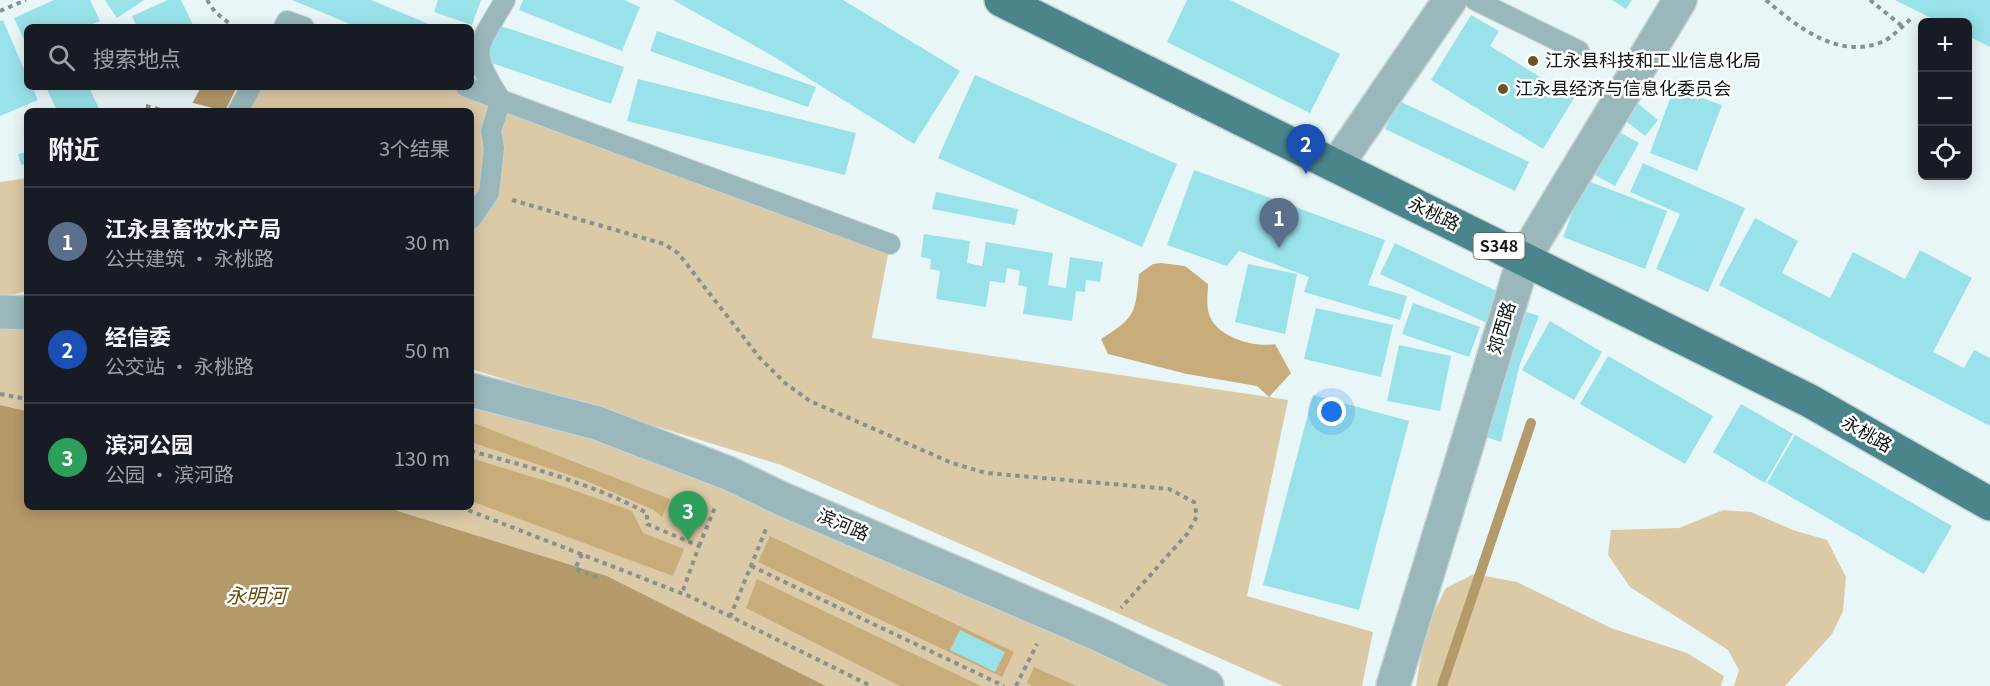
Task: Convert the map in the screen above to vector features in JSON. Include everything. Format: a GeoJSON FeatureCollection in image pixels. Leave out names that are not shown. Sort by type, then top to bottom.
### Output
{"type":"FeatureCollection","features":[{"type":"Feature","properties":{"kind":"main road","name":"永桃路"},"geometry":{"type":"LineString","coordinates":[[1001,0],[1810,401],[1990,504]]}},
{"type":"Feature","properties":{"kind":"street"},"geometry":{"type":"LineString","coordinates":[[1336,166],[1450,0]]}},
{"type":"Feature","properties":{"kind":"street","name":"郊西路"},"geometry":{"type":"LineString","coordinates":[[1393,686],[1524,258],[1680,0]]}},
{"type":"Feature","properties":{"kind":"street"},"geometry":{"type":"LineString","coordinates":[[0,312],[24,313]]}},
{"type":"Feature","properties":{"kind":"street","name":"滨河路"},"geometry":{"type":"LineString","coordinates":[[474,391],[597,423],[728,473],[780,498],[1098,634],[1207,686]]}},
{"type":"Feature","properties":{"kind":"lane"},"geometry":{"type":"LineString","coordinates":[[474,215],[489,193],[494,148],[491,131],[501,100],[479,62],[478,47],[505,0]]}},
{"type":"Feature","properties":{"kind":"lane"},"geometry":{"type":"LineString","coordinates":[[1475,0],[1579,51]]}},
{"type":"Feature","properties":{"kind":"lane"},"geometry":{"type":"LineString","coordinates":[[240,108],[249,90]]}},
{"type":"Feature","properties":{"kind":"lane"},"geometry":{"type":"LineString","coordinates":[[474,90],[891,244]]}},
{"type":"Feature","properties":{"kind":"path"},"geometry":{"type":"LineString","coordinates":[[0,11],[26,0]]}},
{"type":"Feature","properties":{"kind":"path"},"geometry":{"type":"LineString","coordinates":[[207,0],[215,12],[230,24]]}},
{"type":"Feature","properties":{"kind":"path"},"geometry":{"type":"LineString","coordinates":[[1766,0],[1797,27],[1818,39],[1863,46],[1884,42],[1911,19]]}},
{"type":"Feature","properties":{"kind":"path"},"geometry":{"type":"LineString","coordinates":[[1870,0],[1902,26]]}},
{"type":"Feature","properties":{"kind":"path"},"geometry":{"type":"LineString","coordinates":[[146,106],[154,108]]}},
{"type":"Feature","properties":{"kind":"path"},"geometry":{"type":"LineString","coordinates":[[489,193],[664,244],[678,253],[759,357],[785,383],[810,400],[952,463],[986,473],[1169,489],[1194,502],[1197,516],[1188,534],[1098,634]]}},
{"type":"Feature","properties":{"kind":"path"},"geometry":{"type":"LineString","coordinates":[[0,394],[24,398]]}},
{"type":"Feature","properties":{"kind":"path"},"geometry":{"type":"LineString","coordinates":[[474,453],[519,464],[625,501],[647,513],[647,524],[699,546]]}},
{"type":"Feature","properties":{"kind":"path"},"geometry":{"type":"LineString","coordinates":[[682,594],[728,473]]}},
{"type":"Feature","properties":{"kind":"path"},"geometry":{"type":"LineString","coordinates":[[730,617],[780,498]]}},
{"type":"Feature","properties":{"kind":"path"},"geometry":{"type":"LineString","coordinates":[[468,510],[682,594],[871,686]]}},
{"type":"Feature","properties":{"kind":"path"},"geometry":{"type":"LineString","coordinates":[[582,554],[575,568],[599,578]]}},
{"type":"Feature","properties":{"kind":"path"},"geometry":{"type":"LineString","coordinates":[[751,566],[1004,686]]}},
{"type":"Feature","properties":{"kind":"path"},"geometry":{"type":"LineString","coordinates":[[1016,686],[1051,614]]}},
{"type":"Feature","properties":{"kind":"shaded area"},"geometry":{"type":"Polygon","coordinates":[[[249,90],[474,90],[890,244],[872,338],[1288,400],[1247,596],[1373,632],[1362,686],[1283,686],[781,465],[474,370],[474,108],[239,108],[249,90]]]}},
{"type":"Feature","properties":{"kind":"shaded area"},"geometry":{"type":"Polygon","coordinates":[[[24,178],[24,292],[0,298],[0,182],[24,178]]]}},
{"type":"Feature","properties":{"kind":"shaded area"},"geometry":{"type":"Polygon","coordinates":[[[1153,264],[1185,266],[1208,284],[1209,314],[1219,329],[1227,335],[1257,344],[1275,344],[1291,373],[1269,397],[1257,386],[1187,374],[1108,354],[1101,339],[1121,325],[1132,313],[1139,274],[1153,264]]]}},
{"type":"Feature","properties":{"kind":"shaded area"},"geometry":{"type":"Polygon","coordinates":[[[0,312],[24,313],[24,410],[0,405],[0,312]]]}},
{"type":"Feature","properties":{"kind":"shaded area"},"geometry":{"type":"Polygon","coordinates":[[[474,391],[596,424],[1207,686],[826,686],[607,576],[395,510],[474,510],[474,391]]]}},
{"type":"Feature","properties":{"kind":"shaded area"},"geometry":{"type":"Polygon","coordinates":[[[474,423],[670,499],[662,517],[654,510],[584,480],[474,443],[474,423]]]}},
{"type":"Feature","properties":{"kind":"shaded area"},"geometry":{"type":"Polygon","coordinates":[[[474,459],[562,486],[632,511],[643,533],[684,549],[673,576],[474,502],[474,459]]]}},
{"type":"Feature","properties":{"kind":"shaded area"},"geometry":{"type":"Polygon","coordinates":[[[1723,510],[1751,512],[1793,530],[1827,540],[1846,577],[1843,611],[1832,634],[1785,686],[1734,686],[1739,670],[1728,650],[1630,587],[1608,555],[1611,530],[1679,528],[1723,510]]]}},
{"type":"Feature","properties":{"kind":"shaded area"},"geometry":{"type":"Polygon","coordinates":[[[770,536],[1014,652],[1002,677],[758,562],[770,536]]]}},
{"type":"Feature","properties":{"kind":"shaded area"},"geometry":{"type":"Polygon","coordinates":[[[1474,574],[1517,582],[1611,628],[1687,653],[1724,676],[1721,686],[1416,686],[1426,627],[1446,588],[1474,574]]]}},
{"type":"Feature","properties":{"kind":"shaded area"},"geometry":{"type":"Polygon","coordinates":[[[757,579],[981,686],[900,686],[746,608],[757,579]]]}},
{"type":"Feature","properties":{"kind":"shaded area"},"geometry":{"type":"Polygon","coordinates":[[[1034,667],[1075,686],[1032,686],[1027,683],[1034,667]]]}},
{"type":"Feature","properties":{"kind":"water"},"geometry":{"type":"Polygon","coordinates":[[[199,90],[236,90],[226,108],[190,108],[199,90]]]}},
{"type":"Feature","properties":{"kind":"water","name":"永明河"},"geometry":{"type":"Polygon","coordinates":[[[0,405],[24,410],[24,510],[395,510],[607,576],[826,686],[0,686],[0,405]]]}},
{"type":"Feature","properties":{"kind":"pier"},"geometry":{"type":"Polygon","coordinates":[[[189,102],[213,108],[186,108],[189,102]]]}},
{"type":"Feature","properties":{"kind":"building"},"geometry":{"type":"Polygon","coordinates":[[[54,0],[90,0],[100,21],[93,24],[24,24],[24,40],[14,18],[54,0]]]}},
{"type":"Feature","properties":{"kind":"building"},"geometry":{"type":"Polygon","coordinates":[[[105,0],[144,0],[117,18],[105,0]]]}},
{"type":"Feature","properties":{"kind":"building"},"geometry":{"type":"Polygon","coordinates":[[[168,0],[181,0],[193,24],[136,24],[132,16],[168,0]]]}},
{"type":"Feature","properties":{"kind":"building"},"geometry":{"type":"Polygon","coordinates":[[[292,0],[371,0],[429,24],[350,24],[292,0]]]}},
{"type":"Feature","properties":{"kind":"building"},"geometry":{"type":"Polygon","coordinates":[[[438,0],[481,0],[472,24],[434,12],[438,0]]]}},
{"type":"Feature","properties":{"kind":"building"},"geometry":{"type":"Polygon","coordinates":[[[523,0],[624,0],[640,7],[622,51],[519,10],[523,0]]]}},
{"type":"Feature","properties":{"kind":"building"},"geometry":{"type":"Polygon","coordinates":[[[673,0],[843,0],[960,71],[914,144],[771,55],[673,0]]]}},
{"type":"Feature","properties":{"kind":"building"},"geometry":{"type":"Polygon","coordinates":[[[1187,0],[1230,0],[1340,54],[1310,113],[1167,42],[1187,0]]]}},
{"type":"Feature","properties":{"kind":"building"},"geometry":{"type":"Polygon","coordinates":[[[1612,0],[1632,0],[1626,9],[1612,0]]]}},
{"type":"Feature","properties":{"kind":"building"},"geometry":{"type":"Polygon","coordinates":[[[1895,0],[1990,0],[1990,47],[1972,38],[1972,18],[1931,18],[1895,0]]]}},
{"type":"Feature","properties":{"kind":"building","name":"江永县经济与信息化委员会"},"geometry":{"type":"Polygon","coordinates":[[[1471,15],[1499,31],[1490,46],[1574,98],[1543,149],[1431,80],[1471,15]]]}},
{"type":"Feature","properties":{"kind":"building"},"geometry":{"type":"Polygon","coordinates":[[[3,20],[24,69],[24,90],[33,90],[38,100],[0,116],[0,21],[3,20]]]}},
{"type":"Feature","properties":{"kind":"building"},"geometry":{"type":"Polygon","coordinates":[[[498,25],[624,67],[611,104],[486,61],[498,25]]]}},
{"type":"Feature","properties":{"kind":"building"},"geometry":{"type":"Polygon","coordinates":[[[657,31],[816,87],[808,107],[650,51],[657,31]]]}},
{"type":"Feature","properties":{"kind":"building"},"geometry":{"type":"Polygon","coordinates":[[[975,75],[1177,164],[1142,247],[938,158],[975,75]]]}},
{"type":"Feature","properties":{"kind":"building"},"geometry":{"type":"Polygon","coordinates":[[[638,79],[856,133],[845,175],[627,121],[638,79]]]}},
{"type":"Feature","properties":{"kind":"building"},"geometry":{"type":"Polygon","coordinates":[[[1674,88],[1722,105],[1697,171],[1650,153],[1674,88]]]}},
{"type":"Feature","properties":{"kind":"building"},"geometry":{"type":"Polygon","coordinates":[[[47,90],[90,90],[99,108],[56,108],[47,90]]]}},
{"type":"Feature","properties":{"kind":"building"},"geometry":{"type":"Polygon","coordinates":[[[1399,101],[1529,162],[1515,191],[1385,129],[1399,101]]]}},
{"type":"Feature","properties":{"kind":"building"},"geometry":{"type":"Polygon","coordinates":[[[1635,101],[1658,120],[1645,136],[1622,118],[1635,101]]]}},
{"type":"Feature","properties":{"kind":"building"},"geometry":{"type":"Polygon","coordinates":[[[1610,127],[1639,143],[1615,186],[1586,170],[1610,127]]]}},
{"type":"Feature","properties":{"kind":"building"},"geometry":{"type":"Polygon","coordinates":[[[24,153],[24,164],[21,165],[18,154],[24,153]]]}},
{"type":"Feature","properties":{"kind":"building"},"geometry":{"type":"Polygon","coordinates":[[[1643,163],[1745,208],[1708,292],[1656,269],[1680,214],[1630,192],[1643,163]]]}},
{"type":"Feature","properties":{"kind":"building"},"geometry":{"type":"Polygon","coordinates":[[[1194,170],[1385,240],[1368,285],[1407,296],[1400,320],[1304,292],[1309,277],[1239,251],[1227,266],[1167,245],[1194,170]]]}},
{"type":"Feature","properties":{"kind":"building"},"geometry":{"type":"Polygon","coordinates":[[[1585,180],[1667,211],[1645,269],[1563,237],[1585,180]]]}},
{"type":"Feature","properties":{"kind":"building"},"geometry":{"type":"Polygon","coordinates":[[[936,192],[1018,209],[1015,225],[932,209],[936,192]]]}},
{"type":"Feature","properties":{"kind":"building"},"geometry":{"type":"Polygon","coordinates":[[[1755,218],[1798,241],[1782,273],[1830,298],[1853,252],[1905,279],[1920,250],[1972,278],[1933,352],[1964,368],[1974,350],[1990,358],[1990,426],[1719,285],[1755,218]]]}},
{"type":"Feature","properties":{"kind":"building"},"geometry":{"type":"Polygon","coordinates":[[[924,234],[970,241],[967,263],[982,266],[986,242],[1053,253],[1048,285],[1066,288],[1070,257],[1103,262],[1100,282],[1086,280],[1085,292],[1076,291],[1072,321],[1023,314],[1027,287],[1018,285],[1020,271],[1007,268],[1005,283],[990,281],[986,307],[936,299],[940,271],[930,269],[931,259],[921,257],[924,234]]]}},
{"type":"Feature","properties":{"kind":"building"},"geometry":{"type":"Polygon","coordinates":[[[1395,243],[1503,294],[1489,324],[1380,274],[1395,243]]]}},
{"type":"Feature","properties":{"kind":"building"},"geometry":{"type":"Polygon","coordinates":[[[1248,264],[1297,274],[1285,334],[1235,322],[1248,264]]]}},
{"type":"Feature","properties":{"kind":"building"},"geometry":{"type":"Polygon","coordinates":[[[1413,303],[1480,327],[1469,357],[1402,334],[1413,303]]]}},
{"type":"Feature","properties":{"kind":"building"},"geometry":{"type":"Polygon","coordinates":[[[1316,308],[1393,325],[1381,377],[1304,359],[1316,308]]]}},
{"type":"Feature","properties":{"kind":"building"},"geometry":{"type":"Polygon","coordinates":[[[1517,309],[1539,316],[1520,364],[1501,442],[1480,435],[1517,309]]]}},
{"type":"Feature","properties":{"kind":"building"},"geometry":{"type":"Polygon","coordinates":[[[1550,321],[1602,352],[1574,400],[1522,370],[1550,321]]]}},
{"type":"Feature","properties":{"kind":"building"},"geometry":{"type":"Polygon","coordinates":[[[1399,345],[1451,356],[1440,411],[1387,401],[1399,345]]]}},
{"type":"Feature","properties":{"kind":"building"},"geometry":{"type":"Polygon","coordinates":[[[1608,356],[1713,416],[1685,464],[1580,404],[1608,356]]]}},
{"type":"Feature","properties":{"kind":"building"},"geometry":{"type":"Polygon","coordinates":[[[1313,395],[1409,421],[1359,610],[1263,585],[1313,395]]]}},
{"type":"Feature","properties":{"kind":"building"},"geometry":{"type":"Polygon","coordinates":[[[1741,404],[1793,434],[1765,483],[1713,452],[1741,404]]]}},
{"type":"Feature","properties":{"kind":"building"},"geometry":{"type":"Polygon","coordinates":[[[1795,435],[1952,526],[1924,574],[1767,483],[1795,435]]]}},
{"type":"Feature","properties":{"kind":"building"},"geometry":{"type":"Polygon","coordinates":[[[960,630],[1005,652],[995,672],[950,650],[960,630]]]}},
{"type":"Feature","properties":{"kind":"waterway"},"geometry":{"type":"LineString","coordinates":[[1442,686],[1531,423]]}},
{"type":"Feature","properties":{"kind":"place","name":"江永县科技和工业信息化局"},"geometry":{"type":"Point","coordinates":[1533,61]}},
{"type":"Feature","properties":{"kind":"place","name":"江永县经济与信息化委员会"},"geometry":{"type":"Point","coordinates":[1503,89]}},
{"type":"Feature","properties":{"kind":"place","name":"经信委"},"geometry":{"type":"Point","coordinates":[1306,174]}},
{"type":"Feature","properties":{"kind":"place","name":"江永县畜牧水产局"},"geometry":{"type":"Point","coordinates":[1279,248]}},
{"type":"Feature","properties":{"kind":"place","name":"滨河公园"},"geometry":{"type":"Point","coordinates":[688,541]}}]}
